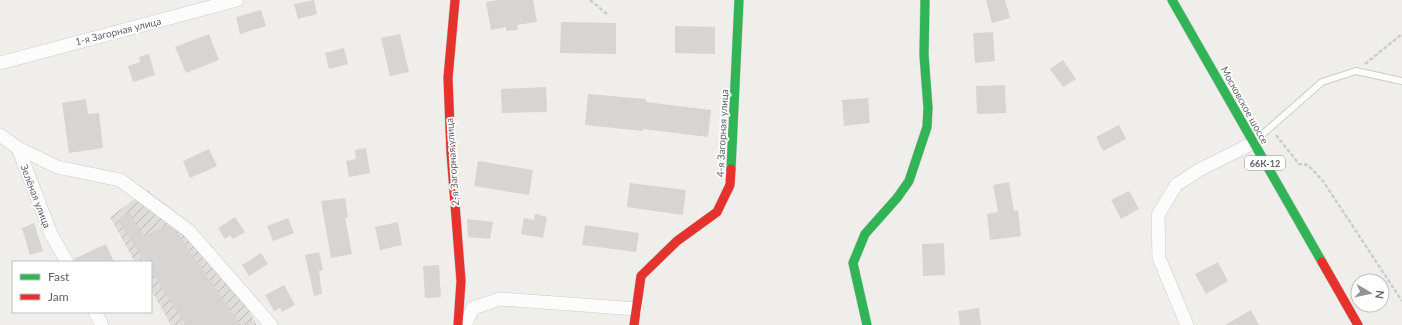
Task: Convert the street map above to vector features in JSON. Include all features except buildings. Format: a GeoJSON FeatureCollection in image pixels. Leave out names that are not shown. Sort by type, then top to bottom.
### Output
{"type":"FeatureCollection","features":[{"type":"Feature","properties":{"kind":"street","name":"1-я Загорная улица"},"geometry":{"type":"LineString","coordinates":[[0,62],[237,0]]}},
{"type":"Feature","properties":{"kind":"street","name":"2-я Загорная улица"},"geometry":{"type":"LineString","coordinates":[[456,0],[448,78],[451,153],[461,281],[458,325]]}},
{"type":"Feature","properties":{"kind":"street","name":"4-я Загорная улица"},"geometry":{"type":"LineString","coordinates":[[634,325],[641,276],[677,241],[717,212],[730,185],[739,0]]}},
{"type":"Feature","properties":{"kind":"street"},"geometry":{"type":"LineString","coordinates":[[867,325],[853,263],[865,234],[897,198],[909,181],[927,127],[928,108],[924,55],[925,0]]}},
{"type":"Feature","properties":{"kind":"street","name":"Московское шоссе"},"geometry":{"type":"LineString","coordinates":[[1172,0],[1358,325]]}},
{"type":"Feature","properties":{"kind":"street"},"geometry":{"type":"LineString","coordinates":[[0,135],[18,148],[57,167],[120,180],[189,231],[271,325]]}},
{"type":"Feature","properties":{"kind":"street"},"geometry":{"type":"LineString","coordinates":[[1187,325],[1159,258],[1158,215],[1176,185],[1253,143]]}},
{"type":"Feature","properties":{"kind":"street","name":"Зелёная улица"},"geometry":{"type":"LineString","coordinates":[[18,148],[51,234],[66,261]]}},
{"type":"Feature","properties":{"kind":"street"},"geometry":{"type":"LineString","coordinates":[[465,325],[473,308],[500,298],[636,308]]}},
{"type":"Feature","properties":{"kind":"street"},"geometry":{"type":"LineString","coordinates":[[96,313],[102,325]]}},
{"type":"Feature","properties":{"kind":"lane"},"geometry":{"type":"LineString","coordinates":[[1253,143],[1322,82],[1356,72],[1402,80]]}},
{"type":"Feature","properties":{"kind":"path"},"geometry":{"type":"LineString","coordinates":[[590,0],[607,14]]}},
{"type":"Feature","properties":{"kind":"path"},"geometry":{"type":"LineString","coordinates":[[1356,72],[1402,34]]}},
{"type":"Feature","properties":{"kind":"path"},"geometry":{"type":"LineString","coordinates":[[1270,128],[1299,164],[1308,165],[1323,181],[1402,301]]}},
{"type":"Feature","properties":{"kind":"shaded area"},"geometry":{"type":"Polygon","coordinates":[[[147,190],[183,218],[212,246],[257,325],[171,325],[152,292],[152,261],[134,261],[110,217],[147,190]]]}},
{"type":"Feature","properties":{"kind":"traffic: fast"},"geometry":{"type":"LineString","coordinates":[[731,169],[739,0]]}},
{"type":"Feature","properties":{"kind":"traffic: fast"},"geometry":{"type":"LineString","coordinates":[[867,325],[853,263],[865,234],[897,198],[909,181],[927,127],[928,108],[924,55],[925,0]]}},
{"type":"Feature","properties":{"kind":"traffic: fast"},"geometry":{"type":"LineString","coordinates":[[1172,0],[1322,262]]}},
{"type":"Feature","properties":{"kind":"traffic: jam"},"geometry":{"type":"LineString","coordinates":[[455,0],[448,78],[451,153],[461,281],[458,325]]}},
{"type":"Feature","properties":{"kind":"traffic: jam"},"geometry":{"type":"LineString","coordinates":[[634,325],[641,276],[677,241],[717,212],[730,185],[731,169]]}},
{"type":"Feature","properties":{"kind":"traffic: jam"},"geometry":{"type":"LineString","coordinates":[[1322,262],[1358,325]]}}]}
